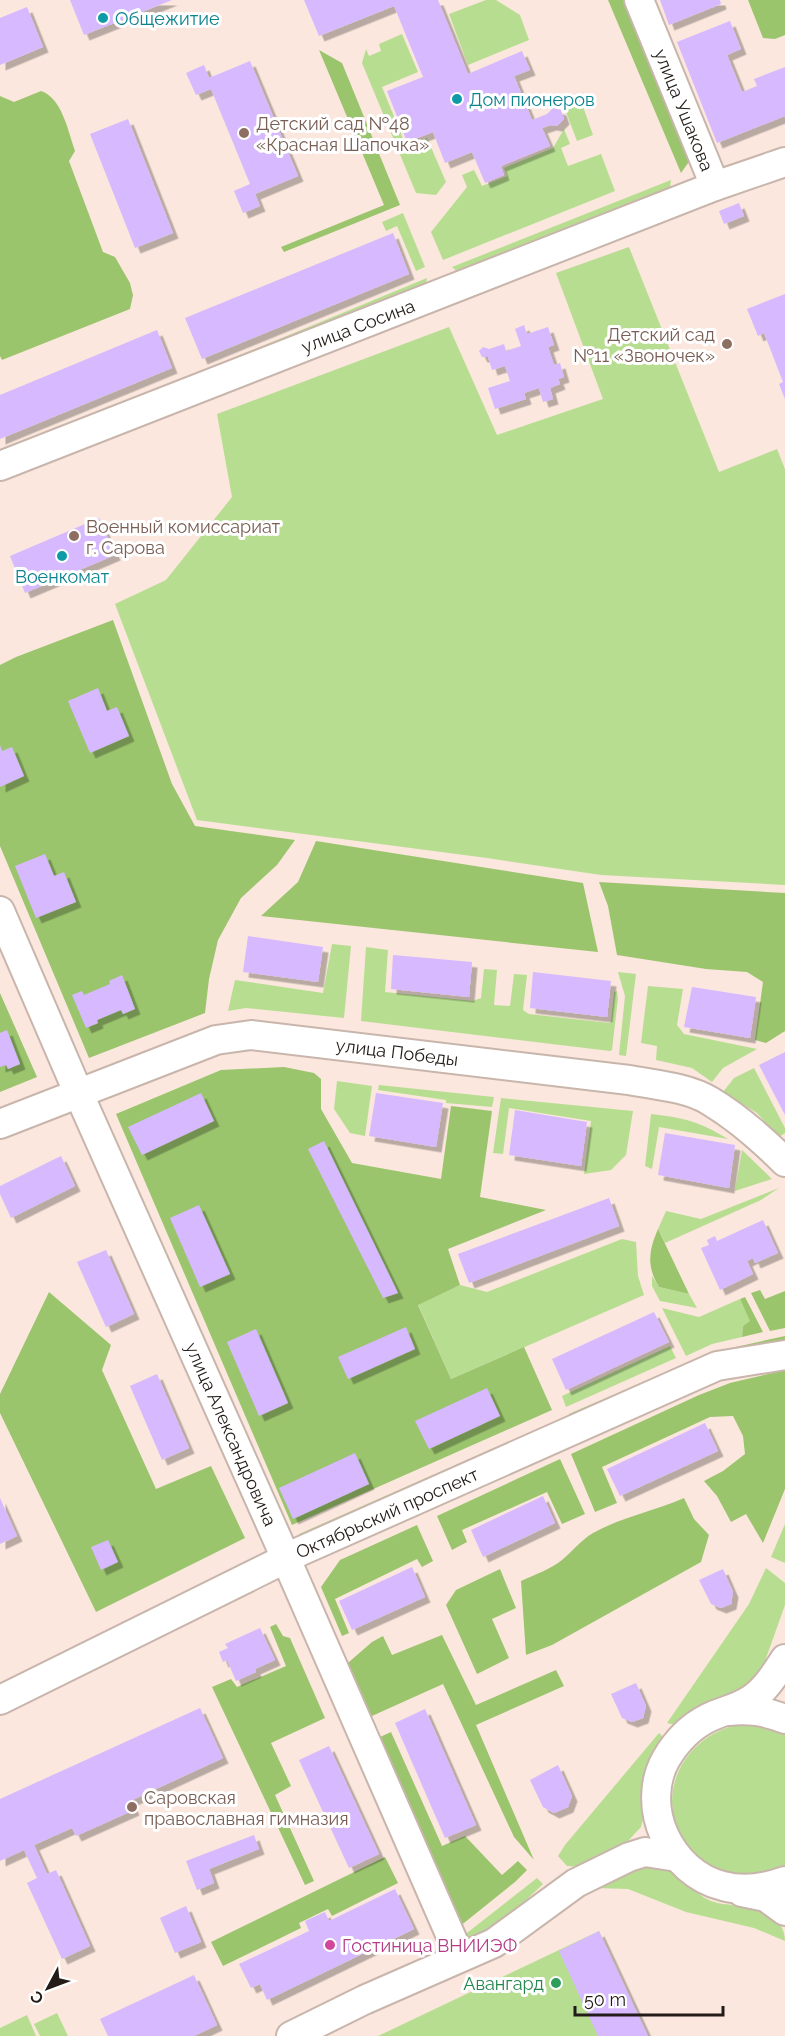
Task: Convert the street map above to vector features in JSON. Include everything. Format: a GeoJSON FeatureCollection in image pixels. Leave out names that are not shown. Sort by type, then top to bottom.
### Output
{"type":"FeatureCollection","features":[{"type":"Feature","properties":{"kind":"street","name":"улица Ушакова"},"geometry":{"type":"LineString","coordinates":[[639,0],[715,186],[785,162]]}},
{"type":"Feature","properties":{"kind":"street","name":"улица Сосина"},"geometry":{"type":"LineString","coordinates":[[0,466],[715,186]]}},
{"type":"Feature","properties":{"kind":"street","name":"улица Александровича"},"geometry":{"type":"LineString","coordinates":[[0,911],[460,1957]]}},
{"type":"Feature","properties":{"kind":"street","name":"улица Победы"},"geometry":{"type":"LineString","coordinates":[[0,1124],[216,1040],[251,1035],[629,1080],[681,1090],[709,1100],[785,1162]]}},
{"type":"Feature","properties":{"kind":"street","name":"Октябрьский проспект"},"geometry":{"type":"LineString","coordinates":[[0,1700],[286,1558],[717,1366],[785,1355]]}},
{"type":"Feature","properties":{"kind":"street"},"geometry":{"type":"LineString","coordinates":[[628,1857],[649,1831],[656,1803],[658,1782],[664,1762],[675,1744],[690,1729],[708,1718],[728,1711],[760,1693],[785,1659]]}},
{"type":"Feature","properties":{"kind":"street"},"geometry":{"type":"LineString","coordinates":[[728,1711],[748,1709],[768,1712],[785,1719]]}},
{"type":"Feature","properties":{"kind":"street"},"geometry":{"type":"LineString","coordinates":[[656,1803],[662,1831],[677,1857],[697,1875],[715,1884],[766,1897],[785,1911]]}},
{"type":"Feature","properties":{"kind":"street"},"geometry":{"type":"LineString","coordinates":[[291,2036],[364,2000],[494,1943],[576,1883],[628,1857],[645,1852],[677,1857]]}},
{"type":"Feature","properties":{"kind":"street"},"geometry":{"type":"LineString","coordinates":[[735,1889],[769,1887],[785,1881]]}},
{"type":"Feature","properties":{"kind":"green space"},"geometry":{"type":"Polygon","coordinates":[[[486,0],[496,0],[520,15],[529,40],[468,65],[449,14],[486,0]]]}},
{"type":"Feature","properties":{"kind":"green space"},"geometry":{"type":"Polygon","coordinates":[[[608,0],[629,0],[693,156],[681,173],[608,0]]]}},
{"type":"Feature","properties":{"kind":"green space"},"geometry":{"type":"Polygon","coordinates":[[[748,0],[785,0],[785,35],[775,39],[763,38],[748,0]]]}},
{"type":"Feature","properties":{"kind":"green space"},"geometry":{"type":"Polygon","coordinates":[[[402,34],[418,72],[382,87],[406,146],[427,138],[446,182],[436,195],[416,193],[362,63],[366,49],[369,56],[381,51],[379,44],[402,34]]]}},
{"type":"Feature","properties":{"kind":"green space"},"geometry":{"type":"Polygon","coordinates":[[[319,50],[342,63],[400,205],[284,252],[281,247],[384,205],[319,50]]]}},
{"type":"Feature","properties":{"kind":"green space"},"geometry":{"type":"Polygon","coordinates":[[[41,91],[54,101],[63,116],[75,151],[69,161],[103,252],[115,257],[130,283],[133,295],[130,309],[2,360],[0,356],[0,96],[14,102],[41,91]]]}},
{"type":"Feature","properties":{"kind":"green space"},"geometry":{"type":"Polygon","coordinates":[[[580,98],[593,135],[577,141],[563,104],[580,98]]]}},
{"type":"Feature","properties":{"kind":"green space"},"geometry":{"type":"Polygon","coordinates":[[[564,129],[570,144],[561,148],[568,166],[601,154],[615,191],[443,260],[431,232],[467,187],[462,175],[474,170],[482,186],[507,176],[504,168],[553,148],[564,129]]]}},
{"type":"Feature","properties":{"kind":"green space"},"geometry":{"type":"Polygon","coordinates":[[[671,180],[670,188],[461,275],[452,267],[671,180]]]}},
{"type":"Feature","properties":{"kind":"green space"},"geometry":{"type":"Polygon","coordinates":[[[403,213],[425,267],[416,271],[397,226],[386,231],[382,222],[403,213]]]}},
{"type":"Feature","properties":{"kind":"green space"},"geometry":{"type":"Polygon","coordinates":[[[629,247],[719,472],[777,449],[785,469],[785,885],[601,875],[197,820],[115,604],[166,580],[232,497],[217,414],[449,327],[497,435],[603,399],[556,273],[629,247]]]}},
{"type":"Feature","properties":{"kind":"green space"},"geometry":{"type":"Polygon","coordinates":[[[427,278],[425,288],[215,374],[209,368],[427,278]]]}},
{"type":"Feature","properties":{"kind":"green space"},"geometry":{"type":"Polygon","coordinates":[[[113,620],[172,784],[195,826],[295,840],[277,865],[241,898],[218,940],[209,979],[205,1013],[89,1058],[0,846],[0,665],[113,620]]]}},
{"type":"Feature","properties":{"kind":"green space"},"geometry":{"type":"Polygon","coordinates":[[[316,841],[583,883],[598,952],[261,916],[298,882],[316,841]]]}},
{"type":"Feature","properties":{"kind":"green space"},"geometry":{"type":"Polygon","coordinates":[[[599,882],[785,893],[785,1031],[766,1043],[755,1040],[763,982],[747,972],[706,969],[617,955],[608,906],[599,882]]]}},
{"type":"Feature","properties":{"kind":"green space"},"geometry":{"type":"Polygon","coordinates":[[[332,944],[351,946],[344,1018],[246,1008],[228,1011],[235,980],[323,993],[332,944]]]}},
{"type":"Feature","properties":{"kind":"green space"},"geometry":{"type":"Polygon","coordinates":[[[366,947],[388,950],[385,992],[473,1001],[481,998],[484,969],[497,970],[494,1005],[510,1006],[514,974],[527,975],[523,1010],[529,1014],[610,1023],[614,992],[617,991],[612,1050],[361,1021],[366,947]]]}},
{"type":"Feature","properties":{"kind":"green space"},"geometry":{"type":"Polygon","coordinates":[[[618,972],[636,974],[626,1056],[619,1055],[625,996],[618,972]]]}},
{"type":"Feature","properties":{"kind":"green space"},"geometry":{"type":"Polygon","coordinates":[[[648,986],[683,989],[677,1025],[684,1034],[757,1049],[723,1068],[712,1082],[692,1068],[656,1060],[657,1046],[641,1043],[648,986]]]}},
{"type":"Feature","properties":{"kind":"green space"},"geometry":{"type":"Polygon","coordinates":[[[0,993],[37,1077],[0,1092],[0,993]]]}},
{"type":"Feature","properties":{"kind":"green space"},"geometry":{"type":"Polygon","coordinates":[[[284,1067],[314,1073],[321,1079],[321,1109],[352,1163],[441,1179],[451,1106],[492,1111],[480,1197],[546,1210],[448,1249],[460,1285],[418,1305],[451,1379],[524,1347],[552,1410],[292,1525],[116,1114],[221,1070],[284,1067]]]}},
{"type":"Feature","properties":{"kind":"green space"},"geometry":{"type":"Polygon","coordinates":[[[754,1068],[785,1128],[785,1133],[779,1137],[757,1113],[723,1092],[734,1078],[754,1068]]]}},
{"type":"Feature","properties":{"kind":"green space"},"geometry":{"type":"Polygon","coordinates":[[[337,1081],[372,1086],[365,1136],[350,1133],[334,1109],[337,1081]]]}},
{"type":"Feature","properties":{"kind":"green space"},"geometry":{"type":"Polygon","coordinates":[[[379,1085],[494,1097],[492,1107],[446,1103],[446,1100],[378,1090],[379,1085]]]}},
{"type":"Feature","properties":{"kind":"green space"},"geometry":{"type":"Polygon","coordinates":[[[501,1098],[633,1111],[626,1155],[611,1170],[584,1174],[591,1121],[509,1108],[503,1154],[493,1153],[501,1098]]]}},
{"type":"Feature","properties":{"kind":"green space"},"geometry":{"type":"Polygon","coordinates":[[[651,1114],[691,1121],[728,1139],[659,1127],[652,1169],[645,1166],[651,1114]]]}},
{"type":"Feature","properties":{"kind":"green space"},"geometry":{"type":"Polygon","coordinates":[[[742,1150],[772,1179],[735,1191],[742,1150]]]}},
{"type":"Feature","properties":{"kind":"green space"},"geometry":{"type":"Polygon","coordinates":[[[779,1188],[761,1200],[665,1243],[658,1229],[666,1211],[701,1219],[779,1188]]]}},
{"type":"Feature","properties":{"kind":"green space"},"geometry":{"type":"Polygon","coordinates":[[[658,1229],[689,1294],[659,1287],[655,1279],[650,1258],[658,1229]]]}},
{"type":"Feature","properties":{"kind":"green space"},"geometry":{"type":"Polygon","coordinates":[[[622,1239],[636,1242],[638,1276],[644,1295],[451,1379],[418,1304],[460,1285],[487,1292],[622,1239]]]}},
{"type":"Feature","properties":{"kind":"green space"},"geometry":{"type":"Polygon","coordinates":[[[652,1276],[659,1287],[689,1294],[697,1308],[660,1301],[652,1286],[652,1276]]]}},
{"type":"Feature","properties":{"kind":"green space"},"geometry":{"type":"Polygon","coordinates":[[[760,1290],[765,1299],[785,1291],[785,1328],[770,1331],[751,1293],[760,1290]]]}},
{"type":"Feature","properties":{"kind":"green space"},"geometry":{"type":"Polygon","coordinates":[[[49,1292],[111,1345],[102,1370],[156,1489],[211,1466],[245,1538],[96,1612],[0,1413],[0,1394],[49,1292]]]}},
{"type":"Feature","properties":{"kind":"green space"},"geometry":{"type":"Polygon","coordinates":[[[745,1297],[763,1332],[742,1337],[743,1326],[750,1321],[740,1299],[745,1297]]]}},
{"type":"Feature","properties":{"kind":"green space"},"geometry":{"type":"Polygon","coordinates":[[[740,1299],[751,1321],[743,1326],[742,1337],[712,1344],[686,1356],[662,1308],[699,1317],[740,1299]]]}},
{"type":"Feature","properties":{"kind":"green space"},"geometry":{"type":"Polygon","coordinates":[[[785,1336],[785,1344],[572,1422],[569,1414],[713,1352],[785,1336]]]}},
{"type":"Feature","properties":{"kind":"green space"},"geometry":{"type":"Polygon","coordinates":[[[670,1346],[676,1358],[566,1407],[562,1396],[670,1346]]]}},
{"type":"Feature","properties":{"kind":"green space"},"geometry":{"type":"Polygon","coordinates":[[[785,1370],[785,1489],[763,1543],[746,1514],[731,1522],[717,1496],[704,1481],[723,1471],[745,1454],[743,1436],[733,1416],[710,1417],[602,1467],[617,1503],[595,1512],[571,1454],[699,1395],[730,1383],[785,1370]]]}},
{"type":"Feature","properties":{"kind":"green space"},"geometry":{"type":"Polygon","coordinates":[[[560,1419],[565,1427],[303,1543],[299,1534],[560,1419]]]}},
{"type":"Feature","properties":{"kind":"green space"},"geometry":{"type":"Polygon","coordinates":[[[560,1459],[585,1514],[562,1524],[547,1492],[462,1530],[467,1542],[452,1550],[437,1516],[560,1459]]]}},
{"type":"Feature","properties":{"kind":"green space"},"geometry":{"type":"Polygon","coordinates":[[[684,1498],[694,1519],[709,1535],[701,1562],[552,1645],[526,1655],[521,1581],[558,1563],[593,1533],[684,1498]]]}},
{"type":"Feature","properties":{"kind":"green space"},"geometry":{"type":"Polygon","coordinates":[[[785,1524],[785,1563],[771,1557],[785,1524]]]}},
{"type":"Feature","properties":{"kind":"green space"},"geometry":{"type":"Polygon","coordinates":[[[417,1525],[433,1561],[422,1567],[417,1559],[335,1599],[349,1633],[342,1636],[321,1587],[340,1560],[417,1525]]]}},
{"type":"Feature","properties":{"kind":"green space"},"geometry":{"type":"Polygon","coordinates":[[[766,1568],[785,1583],[785,1605],[760,1675],[754,1683],[676,1725],[667,1723],[749,1604],[766,1568]]]}},
{"type":"Feature","properties":{"kind":"green space"},"geometry":{"type":"Polygon","coordinates":[[[500,1569],[516,1608],[492,1619],[509,1658],[477,1674],[446,1605],[456,1590],[500,1569]]]}},
{"type":"Feature","properties":{"kind":"green space"},"geometry":{"type":"Polygon","coordinates":[[[276,1624],[283,1636],[290,1638],[325,1718],[271,1743],[291,1786],[275,1795],[314,1881],[305,1885],[212,1687],[231,1679],[237,1687],[286,1666],[270,1627],[276,1624]]]}},
{"type":"Feature","properties":{"kind":"green space"},"geometry":{"type":"Polygon","coordinates":[[[442,1635],[476,1705],[556,1670],[564,1686],[476,1725],[534,1860],[514,1837],[443,1684],[363,1720],[341,1669],[372,1642],[383,1636],[392,1655],[442,1635]]]}},
{"type":"Feature","properties":{"kind":"green space"},"geometry":{"type":"Polygon","coordinates":[[[742,1724],[755,1724],[785,1734],[785,1865],[767,1872],[742,1875],[714,1867],[695,1853],[681,1834],[673,1814],[672,1794],[677,1775],[687,1757],[702,1742],[720,1730],[742,1724]]]}},
{"type":"Feature","properties":{"kind":"green space"},"geometry":{"type":"Polygon","coordinates":[[[391,1732],[442,1846],[465,1836],[502,1875],[518,1861],[527,1870],[454,1931],[369,1742],[391,1732]]]}},
{"type":"Feature","properties":{"kind":"green space"},"geometry":{"type":"Polygon","coordinates":[[[659,1733],[664,1738],[641,1827],[627,1842],[603,1856],[582,1867],[567,1866],[558,1856],[565,1845],[659,1733]]]}},
{"type":"Feature","properties":{"kind":"green space"},"geometry":{"type":"Polygon","coordinates":[[[385,1857],[398,1883],[332,1916],[328,1909],[299,1923],[301,1928],[223,1966],[211,1942],[385,1857]]]}},
{"type":"Feature","properties":{"kind":"green space"},"geometry":{"type":"Polygon","coordinates":[[[639,1864],[667,1867],[711,1901],[763,1910],[780,1925],[785,1941],[754,1928],[686,1912],[628,1889],[596,1888],[639,1864]]]}},
{"type":"Feature","properties":{"kind":"green space"},"geometry":{"type":"Polygon","coordinates":[[[537,1878],[543,1884],[489,1930],[472,1941],[458,1940],[537,1878]]]}},
{"type":"Feature","properties":{"kind":"green space","name":"Авангард"},"geometry":{"type":"Polygon","coordinates":[[[599,1931],[648,2036],[378,2036],[599,1931]]]}},
{"type":"Feature","properties":{"kind":"green space"},"geometry":{"type":"Polygon","coordinates":[[[57,2013],[68,2036],[40,2036],[34,2024],[57,2013]]]}},
{"type":"Feature","properties":{"kind":"green space"},"geometry":{"type":"Polygon","coordinates":[[[27,2015],[36,2036],[0,2036],[0,2028],[27,2015]]]}},
{"type":"Feature","properties":{"kind":"building","name":"Общежитие"},"geometry":{"type":"Polygon","coordinates":[[[70,0],[172,0],[84,35],[70,0]]]}},
{"type":"Feature","properties":{"kind":"building","name":"Дом пионеров"},"geometry":{"type":"Polygon","coordinates":[[[304,0],[438,0],[468,74],[522,51],[530,70],[514,76],[532,120],[547,114],[553,108],[561,110],[564,119],[557,126],[542,128],[550,146],[501,166],[504,175],[485,183],[472,152],[445,163],[433,132],[407,142],[387,91],[423,77],[394,6],[319,36],[304,0]]]}},
{"type":"Feature","properties":{"kind":"building"},"geometry":{"type":"Polygon","coordinates":[[[660,0],[720,0],[721,4],[669,25],[660,0]]]}},
{"type":"Feature","properties":{"kind":"building"},"geometry":{"type":"Polygon","coordinates":[[[27,7],[43,47],[0,65],[0,18],[27,7]]]}},
{"type":"Feature","properties":{"kind":"building"},"geometry":{"type":"Polygon","coordinates":[[[730,21],[741,49],[727,55],[742,92],[757,86],[754,79],[785,67],[785,116],[717,143],[677,42],[730,21]]]}},
{"type":"Feature","properties":{"kind":"building"},"geometry":{"type":"Polygon","coordinates":[[[250,61],[298,176],[255,194],[260,206],[243,213],[234,191],[250,184],[211,89],[196,95],[186,73],[204,65],[209,78],[250,61]]]}},
{"type":"Feature","properties":{"kind":"building"},"geometry":{"type":"Polygon","coordinates":[[[128,119],[173,233],[135,248],[90,134],[128,119]]]}},
{"type":"Feature","properties":{"kind":"building"},"geometry":{"type":"Polygon","coordinates":[[[739,203],[744,216],[724,224],[719,211],[739,203]]]}},
{"type":"Feature","properties":{"kind":"building"},"geometry":{"type":"Polygon","coordinates":[[[393,233],[409,274],[202,359],[185,318],[393,233]]]}},
{"type":"Feature","properties":{"kind":"building"},"geometry":{"type":"Polygon","coordinates":[[[785,294],[785,399],[779,384],[783,382],[764,333],[758,336],[747,309],[785,294]]]}},
{"type":"Feature","properties":{"kind":"building"},"geometry":{"type":"Polygon","coordinates":[[[524,325],[527,334],[548,327],[554,345],[548,347],[554,365],[560,363],[564,377],[558,379],[560,384],[550,388],[553,399],[543,402],[539,388],[524,393],[526,399],[495,409],[488,388],[510,381],[505,366],[492,370],[488,357],[482,357],[479,351],[483,347],[489,349],[504,344],[506,351],[521,346],[515,329],[524,325]]]}},
{"type":"Feature","properties":{"kind":"building"},"geometry":{"type":"Polygon","coordinates":[[[157,330],[172,368],[0,439],[0,395],[157,330]]]}},
{"type":"Feature","properties":{"kind":"building","name":"Военкомат"},"geometry":{"type":"Polygon","coordinates":[[[99,518],[115,555],[25,593],[10,556],[99,518]]]}},
{"type":"Feature","properties":{"kind":"building"},"geometry":{"type":"Polygon","coordinates":[[[98,688],[107,711],[117,707],[129,736],[90,753],[68,701],[98,688]]]}},
{"type":"Feature","properties":{"kind":"building"},"geometry":{"type":"Polygon","coordinates":[[[0,745],[2,751],[12,747],[24,776],[0,787],[0,745]]]}},
{"type":"Feature","properties":{"kind":"building"},"geometry":{"type":"Polygon","coordinates":[[[45,854],[54,876],[64,872],[76,902],[36,918],[15,866],[45,854]]]}},
{"type":"Feature","properties":{"kind":"building"},"geometry":{"type":"Polygon","coordinates":[[[248,936],[323,947],[318,982],[243,972],[248,936]]]}},
{"type":"Feature","properties":{"kind":"building"},"geometry":{"type":"Polygon","coordinates":[[[393,955],[472,962],[469,997],[391,989],[393,955]]]}},
{"type":"Feature","properties":{"kind":"building"},"geometry":{"type":"Polygon","coordinates":[[[533,972],[611,981],[607,1017],[530,1008],[533,972]]]}},
{"type":"Feature","properties":{"kind":"building"},"geometry":{"type":"Polygon","coordinates":[[[122,975],[135,1009],[123,1014],[121,1010],[97,1020],[98,1023],[86,1028],[72,995],[82,991],[84,995],[110,984],[109,981],[122,975]]]}},
{"type":"Feature","properties":{"kind":"building"},"geometry":{"type":"Polygon","coordinates":[[[692,987],[756,997],[750,1038],[684,1027],[692,987]]]}},
{"type":"Feature","properties":{"kind":"building"},"geometry":{"type":"Polygon","coordinates":[[[7,1030],[20,1064],[8,1069],[6,1065],[0,1067],[0,1033],[7,1030]]]}},
{"type":"Feature","properties":{"kind":"building"},"geometry":{"type":"Polygon","coordinates":[[[785,1052],[785,1115],[759,1065],[785,1052]]]}},
{"type":"Feature","properties":{"kind":"building"},"geometry":{"type":"Polygon","coordinates":[[[201,1093],[214,1121],[142,1155],[128,1127],[201,1093]]]}},
{"type":"Feature","properties":{"kind":"building"},"geometry":{"type":"Polygon","coordinates":[[[376,1093],[443,1103],[436,1147],[369,1136],[376,1093]]]}},
{"type":"Feature","properties":{"kind":"building"},"geometry":{"type":"Polygon","coordinates":[[[515,1110],[587,1122],[581,1166],[509,1155],[515,1110]]]}},
{"type":"Feature","properties":{"kind":"building"},"geometry":{"type":"Polygon","coordinates":[[[665,1133],[735,1145],[729,1188],[658,1175],[665,1133]]]}},
{"type":"Feature","properties":{"kind":"building"},"geometry":{"type":"Polygon","coordinates":[[[324,1141],[398,1293],[383,1298],[308,1149],[324,1141]]]}},
{"type":"Feature","properties":{"kind":"building"},"geometry":{"type":"Polygon","coordinates":[[[61,1156],[75,1186],[11,1218],[0,1194],[0,1186],[61,1156]]]}},
{"type":"Feature","properties":{"kind":"building"},"geometry":{"type":"Polygon","coordinates":[[[609,1198],[619,1226],[469,1283],[458,1254],[609,1198]]]}},
{"type":"Feature","properties":{"kind":"building"},"geometry":{"type":"Polygon","coordinates":[[[199,1205],[230,1274],[200,1287],[170,1218],[199,1205]]]}},
{"type":"Feature","properties":{"kind":"building"},"geometry":{"type":"Polygon","coordinates":[[[763,1220],[778,1253],[755,1263],[753,1258],[747,1261],[753,1274],[720,1290],[701,1248],[709,1245],[707,1240],[715,1236],[717,1241],[763,1220]]]}},
{"type":"Feature","properties":{"kind":"building"},"geometry":{"type":"Polygon","coordinates":[[[106,1250],[134,1314],[106,1327],[77,1262],[106,1250]]]}},
{"type":"Feature","properties":{"kind":"building"},"geometry":{"type":"Polygon","coordinates":[[[654,1312],[669,1342],[566,1390],[552,1359],[654,1312]]]}},
{"type":"Feature","properties":{"kind":"building"},"geometry":{"type":"Polygon","coordinates":[[[406,1327],[415,1349],[348,1379],[338,1357],[406,1327]]]}},
{"type":"Feature","properties":{"kind":"building"},"geometry":{"type":"Polygon","coordinates":[[[256,1329],[288,1403],[259,1416],[227,1342],[256,1329]]]}},
{"type":"Feature","properties":{"kind":"building"},"geometry":{"type":"Polygon","coordinates":[[[157,1374],[189,1448],[162,1460],[130,1386],[157,1374]]]}},
{"type":"Feature","properties":{"kind":"building"},"geometry":{"type":"Polygon","coordinates":[[[487,1388],[500,1416],[429,1449],[415,1421],[487,1388]]]}},
{"type":"Feature","properties":{"kind":"building"},"geometry":{"type":"Polygon","coordinates":[[[705,1423],[718,1451],[620,1496],[607,1469],[705,1423]]]}},
{"type":"Feature","properties":{"kind":"building"},"geometry":{"type":"Polygon","coordinates":[[[355,1453],[369,1484],[293,1519],[279,1488],[355,1453]]]}},
{"type":"Feature","properties":{"kind":"building"},"geometry":{"type":"Polygon","coordinates":[[[543,1496],[555,1523],[483,1557],[471,1530],[543,1496]]]}},
{"type":"Feature","properties":{"kind":"building"},"geometry":{"type":"Polygon","coordinates":[[[0,1498],[17,1536],[0,1544],[0,1498]]]}},
{"type":"Feature","properties":{"kind":"building"},"geometry":{"type":"Polygon","coordinates":[[[108,1540],[118,1562],[101,1570],[91,1547],[108,1540]]]}},
{"type":"Feature","properties":{"kind":"building"},"geometry":{"type":"Polygon","coordinates":[[[412,1567],[425,1597],[352,1630],[339,1601],[412,1567]]]}},
{"type":"Feature","properties":{"kind":"building"},"geometry":{"type":"Polygon","coordinates":[[[723,1569],[733,1592],[731,1604],[721,1608],[711,1604],[699,1580],[723,1569]]]}},
{"type":"Feature","properties":{"kind":"building"},"geometry":{"type":"Polygon","coordinates":[[[260,1628],[275,1660],[236,1681],[227,1660],[223,1662],[219,1652],[228,1648],[225,1644],[260,1628]]]}},
{"type":"Feature","properties":{"kind":"building"},"geometry":{"type":"Polygon","coordinates":[[[636,1683],[646,1706],[643,1718],[632,1722],[622,1718],[611,1694],[636,1683]]]}},
{"type":"Feature","properties":{"kind":"building"},"geometry":{"type":"Polygon","coordinates":[[[200,1708],[223,1758],[130,1801],[134,1810],[76,1836],[72,1828],[34,1845],[47,1874],[56,1870],[90,1946],[62,1959],[27,1883],[37,1878],[24,1850],[0,1861],[0,1799],[200,1708]]]}},
{"type":"Feature","properties":{"kind":"building"},"geometry":{"type":"Polygon","coordinates":[[[425,1709],[476,1825],[445,1838],[395,1723],[425,1709]]]}},
{"type":"Feature","properties":{"kind":"building"},"geometry":{"type":"Polygon","coordinates":[[[329,1746],[379,1854],[349,1868],[299,1760],[329,1746]]]}},
{"type":"Feature","properties":{"kind":"building"},"geometry":{"type":"Polygon","coordinates":[[[558,1765],[572,1796],[568,1807],[554,1813],[543,1807],[530,1780],[558,1765]]]}},
{"type":"Feature","properties":{"kind":"building"},"geometry":{"type":"Polygon","coordinates":[[[254,1835],[259,1849],[209,1869],[214,1883],[197,1890],[186,1861],[254,1835]]]}},
{"type":"Feature","properties":{"kind":"building","name":"Гостиница ВНИИЭФ"},"geometry":{"type":"Polygon","coordinates":[[[395,1889],[414,1929],[267,2000],[260,1984],[251,1988],[239,1964],[309,1931],[305,1921],[325,1912],[329,1921],[395,1889]]]}},
{"type":"Feature","properties":{"kind":"building"},"geometry":{"type":"Polygon","coordinates":[[[186,1906],[201,1942],[175,1953],[160,1918],[186,1906]]]}},
{"type":"Feature","properties":{"kind":"building"},"geometry":{"type":"Polygon","coordinates":[[[599,1931],[648,2036],[598,2036],[559,1951],[599,1931]]]}},
{"type":"Feature","properties":{"kind":"building"},"geometry":{"type":"Polygon","coordinates":[[[194,1975],[217,2025],[194,2036],[108,2036],[100,2019],[194,1975]]]}},
{"type":"Feature","properties":{"kind":"place","name":"Общежитие"},"geometry":{"type":"Point","coordinates":[103,18]}},
{"type":"Feature","properties":{"kind":"place","name":"Дом пионеров"},"geometry":{"type":"Point","coordinates":[457,99]}},
{"type":"Feature","properties":{"kind":"place","name":"Детский сад №48 «Красная Шапочка»"},"geometry":{"type":"Point","coordinates":[244,133]}},
{"type":"Feature","properties":{"kind":"place","name":"Детский сад №11 «Звоночек»"},"geometry":{"type":"Point","coordinates":[727,344]}},
{"type":"Feature","properties":{"kind":"place","name":"Военный комиссариат г. Сарова"},"geometry":{"type":"Point","coordinates":[74,536]}},
{"type":"Feature","properties":{"kind":"place","name":"Военкомат"},"geometry":{"type":"Point","coordinates":[62,556]}},
{"type":"Feature","properties":{"kind":"place","name":"Саровская православная гимназия"},"geometry":{"type":"Point","coordinates":[132,1807]}},
{"type":"Feature","properties":{"kind":"place","name":"Гостиница ВНИИЭФ"},"geometry":{"type":"Point","coordinates":[330,1945]}},
{"type":"Feature","properties":{"kind":"place","name":"Авангард"},"geometry":{"type":"Point","coordinates":[556,1983]}}]}
